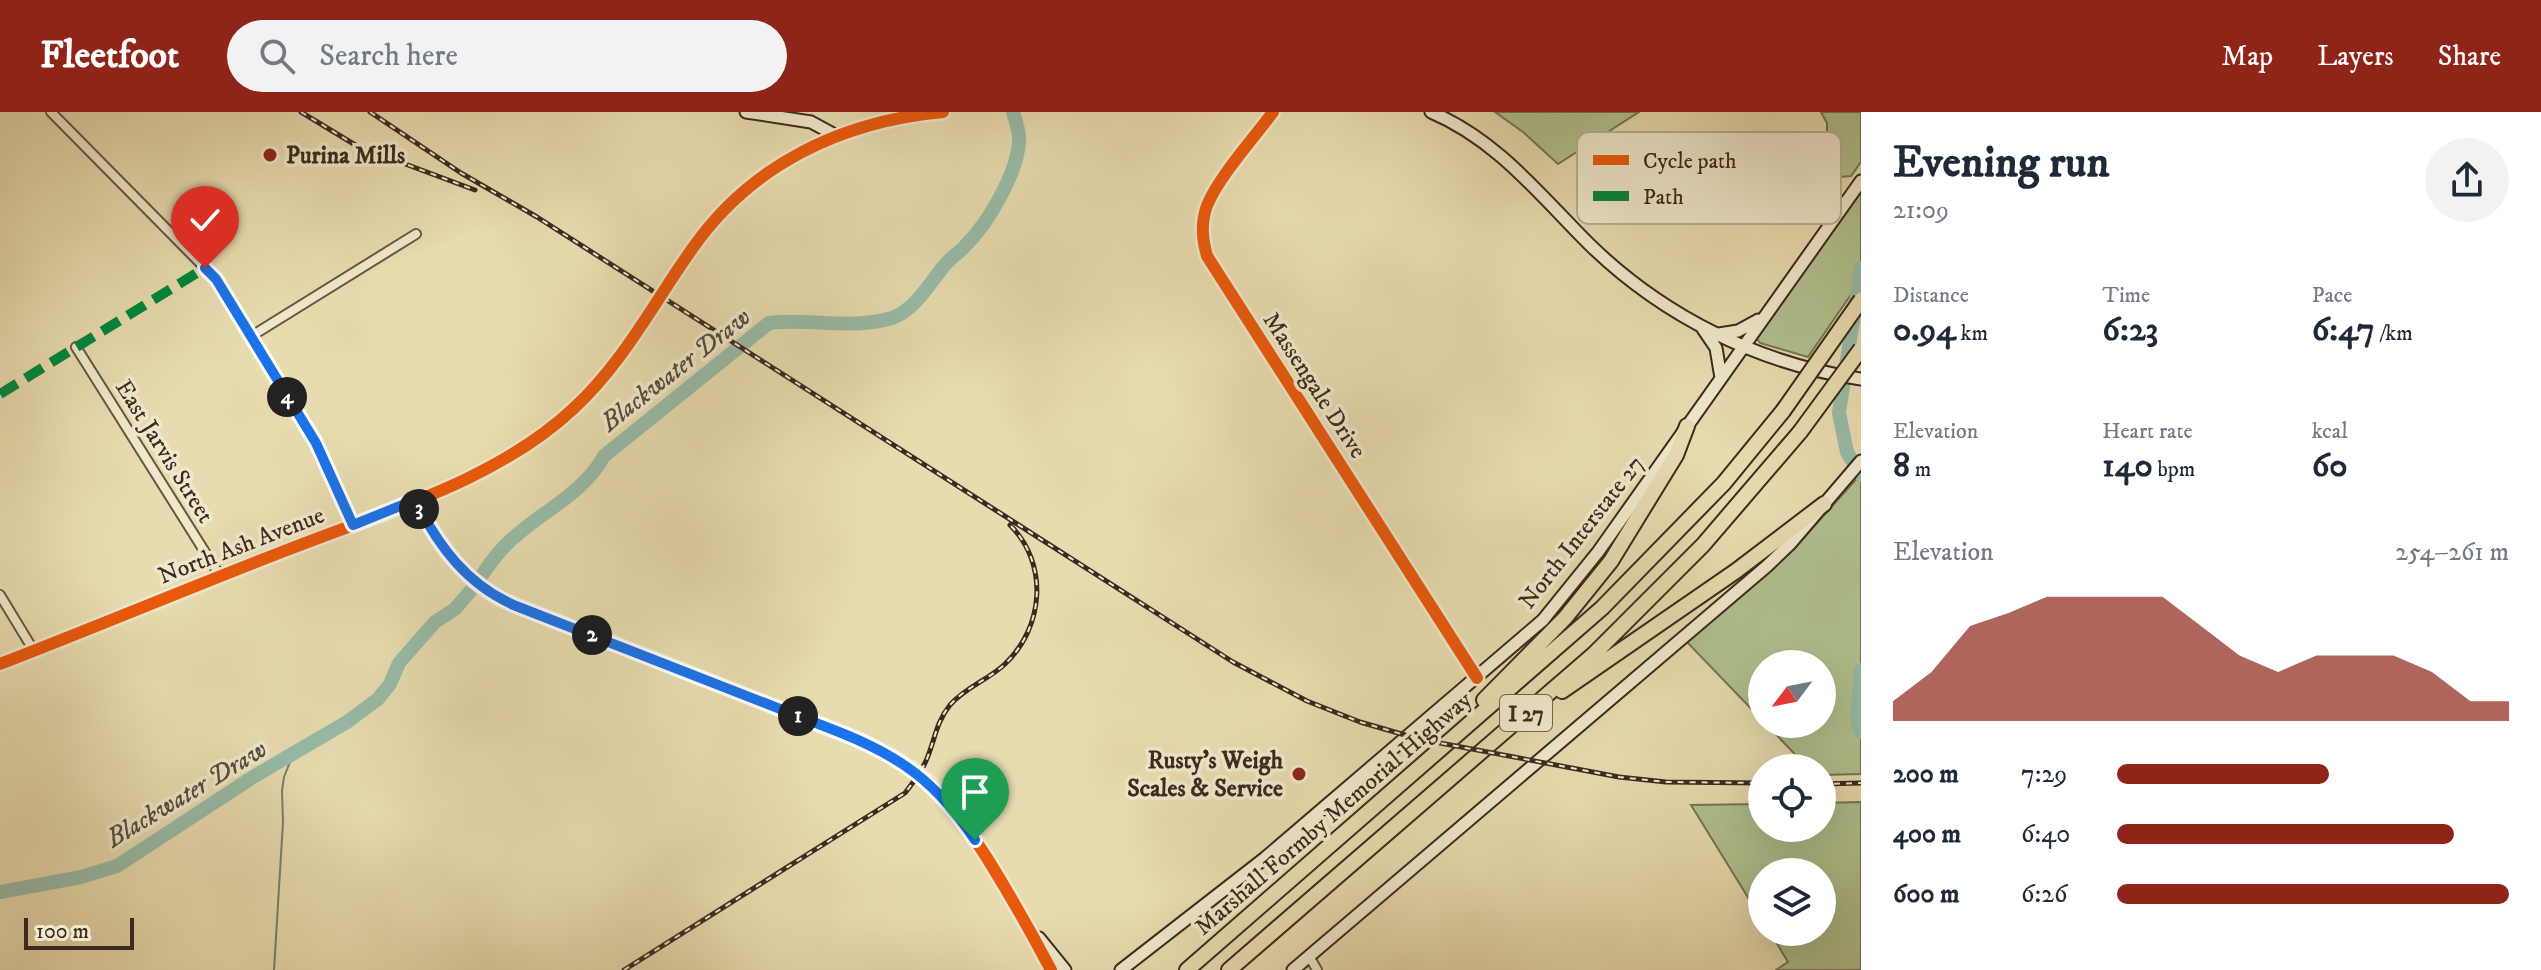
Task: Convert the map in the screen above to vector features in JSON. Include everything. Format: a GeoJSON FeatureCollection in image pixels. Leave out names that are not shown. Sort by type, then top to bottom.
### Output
{"type":"FeatureCollection","features":[{"type":"Feature","properties":{"kind":"highway","name":"Marshall Formby Memorial Highway"},"geometry":{"type":"LineString","coordinates":[[1187,970],[1602,608],[1724,483],[1783,411],[1861,300]]}},
{"type":"Feature","properties":{"kind":"highway","name":"Marshall Formby Memorial Highway"},"geometry":{"type":"LineString","coordinates":[[1229,970],[1594,654],[1728,518],[1800,432],[1861,349]]}},
{"type":"Feature","properties":{"kind":"highway"},"geometry":{"type":"LineString","coordinates":[[1396,789],[1555,629],[1595,582],[1623,543],[1676,455],[1687,426]]}},
{"type":"Feature","properties":{"kind":"highway"},"geometry":{"type":"LineString","coordinates":[[1528,712],[1576,683],[1736,571],[1828,499]]}},
{"type":"Feature","properties":{"kind":"street"},"geometry":{"type":"LineString","coordinates":[[51,112],[216,279],[316,443],[353,525]]}},
{"type":"Feature","properties":{"kind":"street"},"geometry":{"type":"LineString","coordinates":[[746,112],[811,122],[835,135]]}},
{"type":"Feature","properties":{"kind":"street","name":"North Ash Avenue"},"geometry":{"type":"LineString","coordinates":[[0,664],[488,469],[542,436],[620,358],[691,249],[717,217],[770,170],[835,135],[893,118],[943,112]]}},
{"type":"Feature","properties":{"kind":"street","name":"Massengale Drive"},"geometry":{"type":"LineString","coordinates":[[1273,112],[1217,188],[1205,211],[1202,240],[1207,256],[1477,678]]}},
{"type":"Feature","properties":{"kind":"street"},"geometry":{"type":"LineString","coordinates":[[1437,113],[1497,152],[1606,259],[1639,287],[1700,325],[1742,346],[1796,365],[1861,379]]}},
{"type":"Feature","properties":{"kind":"street","name":"North Interstate 27"},"geometry":{"type":"LineString","coordinates":[[1841,209],[1861,181]]}},
{"type":"Feature","properties":{"kind":"street","name":"North Interstate 27"},"geometry":{"type":"LineString","coordinates":[[1121,970],[1265,858],[1543,620],[1568,591],[1830,224]]}},
{"type":"Feature","properties":{"kind":"street"},"geometry":{"type":"LineString","coordinates":[[250,337],[416,234]]}},
{"type":"Feature","properties":{"kind":"street"},"geometry":{"type":"LineString","coordinates":[[1718,334],[1738,331],[1765,314]]}},
{"type":"Feature","properties":{"kind":"street"},"geometry":{"type":"LineString","coordinates":[[1700,325],[1716,348],[1721,378]]}},
{"type":"Feature","properties":{"kind":"street","name":"East Jarvis Street"},"geometry":{"type":"LineString","coordinates":[[76,347],[220,576]]}},
{"type":"Feature","properties":{"kind":"street"},"geometry":{"type":"LineString","coordinates":[[1293,970],[1767,566],[1790,544],[1861,461]]}},
{"type":"Feature","properties":{"kind":"street"},"geometry":{"type":"LineString","coordinates":[[415,500],[436,538],[458,567],[500,599],[856,739],[904,763],[933,785],[961,818],[1028,926],[1047,967]]}},
{"type":"Feature","properties":{"kind":"street"},"geometry":{"type":"LineString","coordinates":[[0,595],[34,651]]}},
{"type":"Feature","properties":{"kind":"street"},"geometry":{"type":"LineString","coordinates":[[1028,926],[1065,970]]}},
{"type":"Feature","properties":{"kind":"street"},"geometry":{"type":"LineString","coordinates":[[1309,956],[1317,970]]}},
{"type":"Feature","properties":{"kind":"green space"},"geometry":{"type":"Polygon","coordinates":[[[1495,112],[1639,112],[1608,132],[1577,132],[1577,152],[1558,164],[1495,112]]]}},
{"type":"Feature","properties":{"kind":"green space"},"geometry":{"type":"Polygon","coordinates":[[[1821,112],[1861,112],[1861,162],[1851,176],[1841,177],[1841,132],[1827,132],[1827,123],[1821,112]]]}},
{"type":"Feature","properties":{"kind":"green space"},"geometry":{"type":"Polygon","coordinates":[[[1861,190],[1861,280],[1808,357],[1760,343],[1756,337],[1837,224],[1841,224],[1841,218],[1861,190]]]}},
{"type":"Feature","properties":{"kind":"green space"},"geometry":{"type":"Polygon","coordinates":[[[1861,474],[1861,774],[1836,775],[1836,754],[1795,754],[1779,738],[1836,738],[1836,650],[1748,650],[1748,705],[1687,642],[1800,542],[1861,474]]]}},
{"type":"Feature","properties":{"kind":"green space"},"geometry":{"type":"Polygon","coordinates":[[[1861,802],[1861,970],[1776,970],[1788,962],[1778,946],[1836,946],[1836,858],[1748,858],[1748,897],[1691,805],[1748,804],[1748,842],[1836,842],[1836,803],[1861,802]]]}},
{"type":"Feature","properties":{"kind":"waterway","name":"Blackwater Draw"},"geometry":{"type":"LineString","coordinates":[[480,578],[515,536],[570,495],[604,456],[769,323],[862,323],[892,318],[908,309],[946,263],[975,236],[1000,197],[1013,168],[1019,142],[1013,112]]}},
{"type":"Feature","properties":{"kind":"waterway"},"geometry":{"type":"LineString","coordinates":[[1861,268],[1839,413],[1847,452],[1861,475]]}},
{"type":"Feature","properties":{"kind":"waterway","name":"Blackwater Draw"},"geometry":{"type":"LineString","coordinates":[[0,892],[81,877],[117,866],[253,777],[347,722],[378,699],[390,684],[399,663],[435,622],[455,609],[473,588]]}},
{"type":"Feature","properties":{"kind":"waterway"},"geometry":{"type":"LineString","coordinates":[[1861,670],[1857,719],[1861,732]]}},
{"type":"Feature","properties":{"kind":"waterway"},"geometry":{"type":"LineString","coordinates":[[274,970],[282,791],[294,752]]}},
{"type":"Feature","properties":{"kind":"railway"},"geometry":{"type":"LineString","coordinates":[[301,112],[357,146],[475,190]]}},
{"type":"Feature","properties":{"kind":"railway"},"geometry":{"type":"LineString","coordinates":[[370,112],[461,173],[537,217],[1233,662],[1307,701],[1360,722],[1419,739],[1619,777],[1666,782],[1748,783]]}},
{"type":"Feature","properties":{"kind":"railway"},"geometry":{"type":"LineString","coordinates":[[624,970],[905,793],[924,766],[939,723],[950,705],[1005,664],[1028,632],[1037,595],[1036,576],[1023,541],[1010,525]]}},
{"type":"Feature","properties":{"kind":"railway"},"geometry":{"type":"LineString","coordinates":[[1836,784],[1861,783]]}},
{"type":"Feature","properties":{"kind":"marked path"},"geometry":{"type":"LineString","coordinates":[[0,394],[205,268]]}},
{"type":"Feature","properties":{"kind":"cycle path"},"geometry":{"type":"LineString","coordinates":[[0,664],[399,508],[509,456],[543,434],[591,391],[622,353],[692,249],[742,193],[802,152],[835,137],[870,125],[943,112]]}},
{"type":"Feature","properties":{"kind":"cycle path"},"geometry":{"type":"LineString","coordinates":[[1273,112],[1209,201],[1203,228],[1207,256],[1477,678]]}},
{"type":"Feature","properties":{"kind":"cycle path"},"geometry":{"type":"LineString","coordinates":[[415,500],[450,556],[472,579],[500,599],[864,742],[915,772],[939,792],[968,829],[1051,970]]}},
{"type":"Feature","properties":{"kind":"place","name":"Purina Mills"},"geometry":{"type":"Point","coordinates":[270,155]}},
{"type":"Feature","properties":{"kind":"place","name":"Rusty's Weigh Scales & Service"},"geometry":{"type":"Point","coordinates":[1299,774]}},
{"type":"Feature","properties":{"kind":"route"},"geometry":{"type":"LineString","coordinates":[[205,268],[216,279],[316,443],[353,525],[415,500],[445,552],[474,582],[500,599],[887,753],[933,785],[975,840]]}}]}
